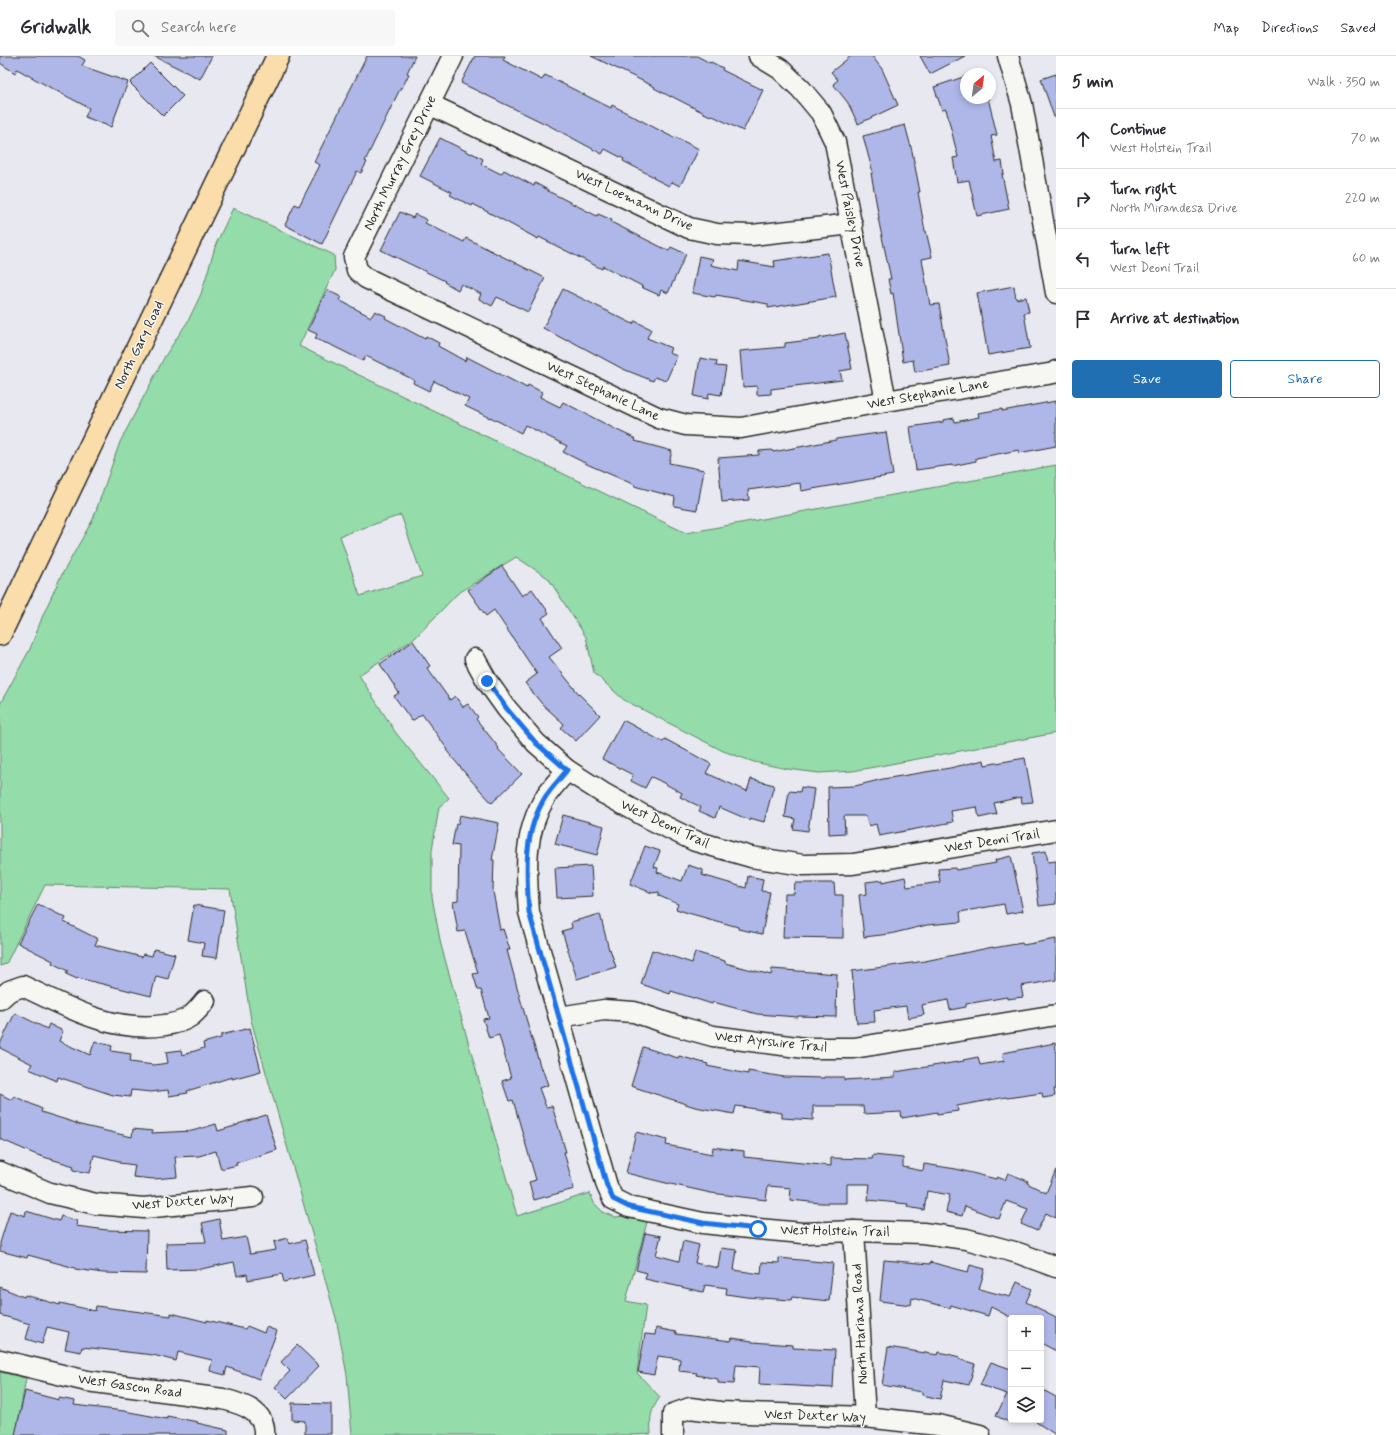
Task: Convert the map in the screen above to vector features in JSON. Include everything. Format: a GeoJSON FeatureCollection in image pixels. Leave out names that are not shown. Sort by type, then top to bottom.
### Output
{"type":"FeatureCollection","features":[{"type":"Feature","properties":{"kind":"main road","name":"North Gary Road"},"geometry":{"type":"LineString","coordinates":[[0,634],[278,56]]}},
{"type":"Feature","properties":{"kind":"street","name":"North Murray Grey Drive"},"geometry":{"type":"LineString","coordinates":[[357,270],[354,257],[453,56]]}},
{"type":"Feature","properties":{"kind":"street","name":"West Paisley Drive"},"geometry":{"type":"LineString","coordinates":[[759,56],[780,69],[801,90],[821,113],[835,142],[886,401]]}},
{"type":"Feature","properties":{"kind":"street"},"geometry":{"type":"LineString","coordinates":[[1008,56],[1022,104],[1051,238],[1056,293]]}},
{"type":"Feature","properties":{"kind":"street","name":"West Loemann Drive"},"geometry":{"type":"LineString","coordinates":[[429,104],[689,228],[717,234],[752,235],[852,224]]}},
{"type":"Feature","properties":{"kind":"street","name":"West Stephanie Lane"},"geometry":{"type":"LineString","coordinates":[[357,270],[366,278],[659,418],[686,425],[741,428],[886,401],[1054,373],[1056,371]]}},
{"type":"Feature","properties":{"kind":"street","name":"West Deoni Trail"},"geometry":{"type":"LineString","coordinates":[[475,660],[487,681],[507,709],[536,743],[567,770],[616,801],[695,841],[751,857],[803,865],[852,864],[1056,830]]}},
{"type":"Feature","properties":{"kind":"street"},"geometry":{"type":"LineString","coordinates":[[559,1017],[529,912],[526,878],[528,846],[536,818],[546,796],[567,770]]}},
{"type":"Feature","properties":{"kind":"street"},"geometry":{"type":"LineString","coordinates":[[5,995],[23,986],[89,1017],[121,1025],[150,1027],[174,1024],[190,1017],[205,1000]]}},
{"type":"Feature","properties":{"kind":"street","name":"West Ayrshire Trail"},"geometry":{"type":"LineString","coordinates":[[559,1017],[604,1010],[634,1012],[713,1036],[805,1048],[847,1048],[862,1047],[1056,1015]]}},
{"type":"Feature","properties":{"kind":"street","name":"West Holstein Trail"},"geometry":{"type":"LineString","coordinates":[[559,1017],[607,1186],[613,1199],[629,1207],[703,1223],[758,1229],[802,1232],[923,1232],[966,1239],[1018,1253],[1056,1267]]}},
{"type":"Feature","properties":{"kind":"street","name":"West Dexter Way"},"geometry":{"type":"LineString","coordinates":[[0,1172],[50,1193],[96,1204],[144,1208],[253,1197]]}},
{"type":"Feature","properties":{"kind":"street","name":"North Hariana Road"},"geometry":{"type":"LineString","coordinates":[[854,1231],[865,1417]]}},
{"type":"Feature","properties":{"kind":"street","name":"West Gascon Road"},"geometry":{"type":"LineString","coordinates":[[0,1360],[87,1381],[223,1399],[242,1404],[259,1415],[264,1435]]}},
{"type":"Feature","properties":{"kind":"street","name":"West Dexter Way"},"geometry":{"type":"LineString","coordinates":[[673,1435],[673,1414],[690,1408],[720,1412],[865,1417],[938,1425],[980,1435]]}},
{"type":"Feature","properties":{"kind":"green space"},"geometry":{"type":"Polygon","coordinates":[[[233,208],[334,255],[335,270],[299,346],[686,533],[1056,465],[1056,733],[853,771],[819,773],[787,769],[754,762],[723,751],[624,700],[594,673],[586,637],[548,578],[516,557],[457,594],[415,638],[359,675],[396,733],[449,798],[439,807],[432,850],[432,897],[441,945],[517,1216],[590,1193],[594,1203],[603,1212],[615,1217],[627,1216],[647,1222],[626,1301],[646,1305],[637,1373],[660,1397],[651,1414],[651,1434],[352,1435],[347,1375],[336,1318],[251,1020],[230,889],[45,885],[6,964],[0,966],[0,704],[30,649],[43,615],[60,578],[93,519],[120,442],[165,356],[188,321],[201,294],[216,244],[233,208]],[[401,515],[340,536],[360,596],[422,576],[401,515]]]}},
{"type":"Feature","properties":{"kind":"green space"},"geometry":{"type":"Polygon","coordinates":[[[0,1372],[26,1378],[16,1435],[0,1435],[0,1372]]]}},
{"type":"Feature","properties":{"kind":"building"},"geometry":{"type":"Polygon","coordinates":[[[0,56],[78,56],[85,60],[82,66],[128,82],[111,127],[85,117],[89,108],[17,69],[15,73],[0,63],[0,56]]]}},
{"type":"Feature","properties":{"kind":"building"},"geometry":{"type":"Polygon","coordinates":[[[154,56],[212,56],[200,79],[154,56]]]}},
{"type":"Feature","properties":{"kind":"building"},"geometry":{"type":"Polygon","coordinates":[[[367,56],[415,56],[407,73],[409,74],[402,88],[401,87],[365,161],[367,162],[361,173],[357,171],[322,244],[285,225],[295,204],[299,206],[320,165],[314,162],[367,56]]]}},
{"type":"Feature","properties":{"kind":"building"},"geometry":{"type":"Polygon","coordinates":[[[475,56],[505,56],[503,60],[542,80],[545,75],[611,108],[612,105],[674,138],[675,137],[699,149],[680,186],[672,182],[669,186],[623,161],[624,159],[605,149],[602,154],[550,126],[461,83],[475,56]]]}},
{"type":"Feature","properties":{"kind":"building"},"geometry":{"type":"Polygon","coordinates":[[[591,56],[697,56],[723,68],[722,70],[763,90],[743,131],[671,97],[654,88],[655,87],[591,56]]]}},
{"type":"Feature","properties":{"kind":"building"},"geometry":{"type":"Polygon","coordinates":[[[851,56],[872,56],[882,69],[898,105],[858,124],[848,103],[833,84],[838,80],[831,72],[851,56]]]}},
{"type":"Feature","properties":{"kind":"building"},"geometry":{"type":"Polygon","coordinates":[[[920,56],[965,56],[930,74],[920,56]]]}},
{"type":"Feature","properties":{"kind":"building"},"geometry":{"type":"Polygon","coordinates":[[[150,63],[183,96],[163,116],[130,83],[150,63]]]}},
{"type":"Feature","properties":{"kind":"building"},"geometry":{"type":"Polygon","coordinates":[[[1056,74],[1056,117],[1054,117],[1041,79],[1056,74]]]}},
{"type":"Feature","properties":{"kind":"building"},"geometry":{"type":"Polygon","coordinates":[[[960,78],[960,104],[989,104],[997,135],[991,136],[996,162],[1002,161],[1004,174],[1002,174],[1009,209],[977,216],[969,180],[957,182],[953,158],[958,157],[946,109],[942,110],[934,87],[960,78]]]}},
{"type":"Feature","properties":{"kind":"building"},"geometry":{"type":"Polygon","coordinates":[[[905,125],[920,192],[918,192],[925,231],[932,257],[922,259],[930,305],[939,304],[950,366],[915,372],[913,360],[903,362],[893,293],[891,294],[888,279],[891,279],[878,218],[871,173],[873,173],[863,136],[905,125]]]}},
{"type":"Feature","properties":{"kind":"building"},"geometry":{"type":"Polygon","coordinates":[[[440,138],[483,159],[481,164],[501,174],[504,170],[534,186],[535,183],[597,216],[598,214],[612,220],[611,222],[669,251],[671,247],[686,254],[668,293],[661,290],[659,295],[603,266],[602,269],[539,237],[538,239],[473,204],[472,206],[450,195],[452,192],[420,176],[440,138]]]}},
{"type":"Feature","properties":{"kind":"building"},"geometry":{"type":"Polygon","coordinates":[[[400,212],[413,218],[415,214],[427,220],[425,223],[464,242],[466,238],[545,278],[528,312],[497,297],[492,306],[479,299],[481,294],[461,284],[458,290],[444,282],[445,281],[381,250],[400,212]]]}},
{"type":"Feature","properties":{"kind":"building"},"geometry":{"type":"Polygon","coordinates":[[[828,253],[836,297],[768,308],[768,304],[716,295],[715,297],[692,293],[699,256],[713,259],[711,265],[738,271],[739,261],[775,267],[774,261],[828,253]]]}},
{"type":"Feature","properties":{"kind":"building"},"geometry":{"type":"Polygon","coordinates":[[[1014,286],[1016,299],[1026,297],[1029,312],[1024,313],[1030,348],[988,355],[977,293],[1014,286]]]}},
{"type":"Feature","properties":{"kind":"building"},"geometry":{"type":"Polygon","coordinates":[[[563,289],[633,324],[635,321],[651,329],[647,338],[671,348],[669,353],[677,356],[666,381],[655,377],[653,381],[623,369],[543,328],[563,289]]]}},
{"type":"Feature","properties":{"kind":"building"},"geometry":{"type":"Polygon","coordinates":[[[327,290],[341,297],[339,300],[371,317],[375,311],[386,316],[385,318],[425,339],[426,336],[439,343],[438,346],[465,361],[467,357],[527,388],[528,385],[542,392],[540,397],[560,407],[563,402],[636,439],[635,441],[672,451],[669,463],[704,470],[697,510],[674,506],[675,497],[634,486],[635,485],[589,465],[563,452],[567,446],[525,425],[521,433],[465,406],[469,399],[434,381],[429,391],[413,383],[414,380],[366,356],[363,361],[331,345],[315,339],[317,334],[308,330],[327,290]]]}},
{"type":"Feature","properties":{"kind":"building"},"geometry":{"type":"Polygon","coordinates":[[[845,333],[852,369],[840,371],[842,380],[771,389],[771,394],[757,395],[757,386],[743,387],[740,351],[785,347],[785,343],[819,339],[845,333]]]}},
{"type":"Feature","properties":{"kind":"building"},"geometry":{"type":"Polygon","coordinates":[[[700,358],[717,361],[716,366],[726,367],[721,395],[709,393],[708,399],[694,396],[700,358]]]}},
{"type":"Feature","properties":{"kind":"building"},"geometry":{"type":"Polygon","coordinates":[[[1056,401],[1056,446],[1019,453],[1019,450],[976,458],[976,461],[952,466],[916,470],[910,427],[943,422],[943,420],[954,418],[955,422],[979,417],[978,413],[1002,409],[1002,411],[1056,401]]]}},
{"type":"Feature","properties":{"kind":"building"},"geometry":{"type":"Polygon","coordinates":[[[886,432],[893,475],[801,491],[800,483],[748,490],[749,500],[722,502],[718,458],[759,455],[759,451],[772,450],[773,452],[836,439],[886,432]]]}},
{"type":"Feature","properties":{"kind":"building"},"geometry":{"type":"Polygon","coordinates":[[[502,566],[522,596],[532,589],[549,613],[542,618],[562,648],[549,657],[579,694],[600,715],[576,741],[561,728],[564,724],[542,704],[525,683],[537,674],[494,610],[486,616],[468,590],[502,566]]]}},
{"type":"Feature","properties":{"kind":"building"},"geometry":{"type":"Polygon","coordinates":[[[413,641],[430,666],[427,668],[450,700],[455,696],[463,707],[468,704],[478,717],[476,719],[499,748],[498,749],[522,774],[492,803],[447,751],[448,750],[422,714],[412,721],[394,696],[399,693],[380,664],[413,641]]]}},
{"type":"Feature","properties":{"kind":"building"},"geometry":{"type":"Polygon","coordinates":[[[623,720],[663,742],[665,739],[711,764],[706,773],[747,791],[751,779],[774,785],[764,822],[750,818],[749,820],[719,807],[715,818],[699,811],[701,807],[680,797],[682,793],[658,780],[651,777],[645,788],[631,781],[633,775],[602,759],[623,720]]]}},
{"type":"Feature","properties":{"kind":"building"},"geometry":{"type":"Polygon","coordinates":[[[1025,758],[1033,802],[1022,803],[1021,797],[994,803],[997,814],[979,818],[977,807],[951,811],[953,822],[879,836],[876,824],[869,826],[866,816],[844,816],[845,833],[829,834],[828,787],[855,786],[883,779],[950,768],[984,760],[985,765],[1025,758]]]}},
{"type":"Feature","properties":{"kind":"building"},"geometry":{"type":"Polygon","coordinates":[[[801,787],[814,789],[808,831],[793,829],[795,819],[785,817],[789,791],[800,792],[801,787]]]}},
{"type":"Feature","properties":{"kind":"building"},"geometry":{"type":"Polygon","coordinates":[[[460,815],[499,823],[492,860],[494,860],[493,891],[500,930],[503,929],[510,950],[507,950],[520,998],[541,1069],[542,1068],[548,1085],[539,1088],[546,1107],[552,1106],[566,1152],[564,1152],[574,1189],[534,1200],[529,1182],[536,1180],[513,1100],[509,1101],[502,1081],[511,1078],[499,1035],[489,1038],[483,1019],[489,1018],[481,990],[478,990],[473,974],[478,973],[465,931],[458,932],[453,902],[458,901],[459,846],[452,845],[456,824],[458,824],[460,815]]]}},
{"type":"Feature","properties":{"kind":"building"},"geometry":{"type":"Polygon","coordinates":[[[563,815],[604,826],[597,855],[555,844],[563,815]]]}},
{"type":"Feature","properties":{"kind":"building"},"geometry":{"type":"Polygon","coordinates":[[[645,846],[660,851],[654,867],[658,868],[657,872],[682,881],[688,865],[703,870],[702,875],[746,888],[748,876],[763,879],[761,891],[770,892],[762,934],[738,929],[738,927],[676,909],[678,904],[659,896],[659,892],[652,893],[630,884],[645,846]]]}},
{"type":"Feature","properties":{"kind":"building"},"geometry":{"type":"Polygon","coordinates":[[[1046,851],[1048,862],[1056,861],[1056,904],[1039,906],[1032,853],[1046,851]]]}},
{"type":"Feature","properties":{"kind":"building"},"geometry":{"type":"Polygon","coordinates":[[[1011,856],[1023,911],[1006,914],[1004,904],[960,912],[961,922],[927,925],[890,934],[864,937],[859,895],[867,894],[866,882],[883,880],[883,882],[905,877],[907,887],[940,882],[938,869],[955,868],[956,870],[996,863],[995,860],[1011,856]]]}},
{"type":"Feature","properties":{"kind":"building"},"geometry":{"type":"Polygon","coordinates":[[[591,866],[593,896],[557,898],[555,868],[591,866]]]}},
{"type":"Feature","properties":{"kind":"building"},"geometry":{"type":"Polygon","coordinates":[[[795,883],[834,883],[835,895],[843,895],[843,938],[783,937],[785,894],[794,894],[795,883]]]}},
{"type":"Feature","properties":{"kind":"building"},"geometry":{"type":"Polygon","coordinates":[[[38,904],[66,918],[64,922],[98,939],[95,945],[142,957],[143,954],[152,956],[154,949],[175,954],[168,979],[156,976],[151,996],[77,979],[66,974],[68,971],[52,963],[53,961],[18,943],[38,904]]]}},
{"type":"Feature","properties":{"kind":"building"},"geometry":{"type":"Polygon","coordinates":[[[194,905],[224,910],[217,958],[202,956],[204,943],[188,940],[194,905]]]}},
{"type":"Feature","properties":{"kind":"building"},"geometry":{"type":"Polygon","coordinates":[[[600,914],[609,950],[610,949],[616,967],[577,979],[562,931],[572,928],[571,922],[600,914]]]}},
{"type":"Feature","properties":{"kind":"building"},"geometry":{"type":"Polygon","coordinates":[[[1056,939],[1056,980],[1021,986],[1023,997],[1007,999],[1007,997],[966,1004],[966,1007],[950,1010],[948,1000],[922,1005],[924,1015],[908,1018],[906,1006],[874,1010],[875,1022],[857,1023],[852,971],[925,961],[993,947],[1022,943],[1023,945],[1056,939]]]}},
{"type":"Feature","properties":{"kind":"building"},"geometry":{"type":"Polygon","coordinates":[[[652,950],[692,963],[695,952],[725,961],[725,963],[771,975],[772,969],[837,974],[836,1017],[798,1017],[757,1014],[713,1002],[712,1004],[671,991],[670,994],[641,984],[652,950]]]}},
{"type":"Feature","properties":{"kind":"building"},"geometry":{"type":"Polygon","coordinates":[[[15,1013],[47,1029],[49,1024],[63,1031],[59,1041],[90,1055],[95,1041],[112,1046],[111,1051],[131,1054],[130,1062],[154,1065],[168,1063],[166,1052],[181,1050],[182,1055],[204,1048],[203,1043],[221,1038],[221,1035],[250,1028],[261,1071],[232,1079],[232,1077],[187,1091],[188,1093],[169,1096],[168,1090],[151,1092],[131,1090],[130,1097],[113,1095],[58,1077],[57,1081],[29,1069],[32,1064],[0,1048],[0,1044],[15,1013]]]}},
{"type":"Feature","properties":{"kind":"building"},"geometry":{"type":"Polygon","coordinates":[[[1055,1043],[1055,1096],[1043,1098],[1042,1093],[1006,1097],[957,1106],[958,1111],[937,1114],[937,1112],[902,1118],[901,1112],[864,1114],[863,1106],[813,1106],[813,1120],[782,1118],[782,1113],[736,1106],[734,1114],[695,1107],[631,1086],[643,1047],[678,1058],[679,1056],[708,1064],[707,1066],[748,1074],[748,1071],[784,1077],[844,1077],[844,1080],[895,1077],[895,1072],[964,1061],[963,1060],[978,1057],[980,1065],[1004,1061],[1003,1053],[1055,1043]]]}},
{"type":"Feature","properties":{"kind":"building"},"geometry":{"type":"Polygon","coordinates":[[[0,1094],[12,1100],[14,1096],[42,1109],[41,1112],[76,1124],[132,1137],[133,1129],[152,1131],[152,1133],[192,1131],[216,1124],[218,1131],[266,1115],[277,1150],[236,1163],[237,1165],[221,1169],[216,1151],[199,1156],[175,1157],[177,1177],[154,1179],[133,1177],[135,1165],[119,1163],[119,1161],[94,1155],[90,1173],[73,1170],[74,1166],[37,1155],[0,1139],[0,1094]]]}},
{"type":"Feature","properties":{"kind":"building"},"geometry":{"type":"Polygon","coordinates":[[[636,1132],[667,1140],[666,1145],[712,1154],[713,1147],[744,1151],[744,1157],[831,1166],[831,1158],[872,1159],[873,1155],[903,1158],[903,1167],[923,1171],[924,1164],[956,1169],[996,1179],[997,1177],[1005,1180],[1008,1173],[1028,1181],[1027,1183],[1046,1193],[1056,1170],[1056,1218],[1046,1213],[1037,1231],[1021,1224],[1028,1209],[1006,1201],[999,1219],[965,1206],[962,1216],[946,1212],[950,1195],[927,1191],[924,1210],[907,1207],[908,1204],[868,1200],[870,1184],[847,1184],[847,1203],[821,1203],[790,1200],[791,1188],[768,1186],[766,1200],[711,1193],[626,1173],[636,1132]]]}},
{"type":"Feature","properties":{"kind":"building"},"geometry":{"type":"Polygon","coordinates":[[[10,1211],[25,1216],[26,1211],[59,1221],[61,1216],[77,1221],[76,1226],[107,1230],[147,1231],[146,1274],[103,1273],[75,1269],[28,1255],[27,1258],[0,1251],[0,1243],[10,1211]]]}},
{"type":"Feature","properties":{"kind":"building"},"geometry":{"type":"Polygon","coordinates":[[[219,1219],[223,1241],[246,1237],[250,1254],[276,1250],[274,1242],[287,1238],[289,1244],[305,1240],[314,1275],[284,1282],[282,1274],[248,1280],[247,1274],[237,1276],[234,1262],[201,1269],[167,1270],[166,1243],[206,1242],[202,1223],[219,1219]]]}},
{"type":"Feature","properties":{"kind":"building"},"geometry":{"type":"Polygon","coordinates":[[[645,1233],[661,1236],[656,1255],[679,1261],[683,1241],[699,1245],[695,1263],[718,1268],[721,1248],[737,1250],[734,1270],[761,1274],[762,1262],[779,1263],[779,1258],[833,1263],[829,1301],[792,1297],[791,1300],[746,1297],[726,1294],[727,1288],[705,1285],[703,1292],[645,1279],[647,1273],[636,1270],[645,1233]]]}},
{"type":"Feature","properties":{"kind":"building"},"geometry":{"type":"Polygon","coordinates":[[[884,1260],[930,1264],[930,1262],[968,1272],[970,1265],[985,1269],[979,1289],[1010,1297],[1017,1282],[1032,1289],[1026,1302],[1056,1317],[1056,1351],[1044,1345],[1044,1315],[1008,1316],[991,1307],[988,1316],[951,1305],[950,1308],[912,1298],[911,1305],[880,1301],[884,1260]]]}},
{"type":"Feature","properties":{"kind":"building"},"geometry":{"type":"Polygon","coordinates":[[[0,1287],[24,1297],[25,1295],[60,1305],[60,1303],[95,1311],[96,1306],[171,1316],[171,1313],[245,1329],[247,1326],[264,1333],[266,1327],[277,1331],[259,1379],[227,1367],[225,1375],[210,1371],[212,1360],[178,1352],[176,1361],[153,1355],[82,1347],[81,1352],[65,1349],[69,1332],[47,1327],[42,1344],[26,1339],[30,1324],[0,1315],[0,1287]]]}},
{"type":"Feature","properties":{"kind":"building"},"geometry":{"type":"Polygon","coordinates":[[[656,1328],[676,1332],[676,1334],[731,1341],[732,1338],[752,1342],[793,1345],[793,1348],[835,1350],[833,1388],[759,1384],[760,1367],[736,1365],[734,1384],[718,1383],[718,1379],[696,1375],[697,1373],[679,1371],[680,1359],[658,1356],[654,1375],[638,1372],[645,1334],[655,1335],[656,1328]]]}},
{"type":"Feature","properties":{"kind":"building"},"geometry":{"type":"Polygon","coordinates":[[[297,1345],[319,1366],[287,1399],[275,1387],[290,1371],[281,1362],[297,1345]]]}},
{"type":"Feature","properties":{"kind":"building"},"geometry":{"type":"Polygon","coordinates":[[[888,1347],[938,1355],[939,1352],[960,1357],[959,1359],[975,1364],[969,1385],[944,1380],[940,1399],[922,1395],[922,1392],[882,1385],[888,1347]]]}},
{"type":"Feature","properties":{"kind":"building"},"geometry":{"type":"Polygon","coordinates":[[[991,1362],[1008,1368],[1008,1422],[996,1416],[1007,1394],[980,1385],[991,1362]]]}},
{"type":"Feature","properties":{"kind":"building"},"geometry":{"type":"Polygon","coordinates":[[[25,1391],[59,1400],[59,1398],[75,1401],[74,1405],[124,1411],[167,1419],[167,1416],[198,1422],[197,1423],[228,1430],[228,1435],[15,1435],[25,1391]]]}},
{"type":"Feature","properties":{"kind":"building"},"geometry":{"type":"Polygon","coordinates":[[[1044,1391],[1056,1397],[1056,1435],[1038,1423],[1044,1423],[1044,1391]]]}},
{"type":"Feature","properties":{"kind":"building"},"geometry":{"type":"Polygon","coordinates":[[[292,1403],[331,1404],[331,1434],[305,1434],[305,1421],[292,1420],[292,1403]]]}},
{"type":"Feature","properties":{"kind":"route"},"geometry":{"type":"LineString","coordinates":[[487,681],[507,709],[536,743],[567,770],[546,796],[536,818],[528,846],[526,878],[529,912],[607,1186],[613,1199],[629,1207],[703,1223],[758,1229]]}}]}
